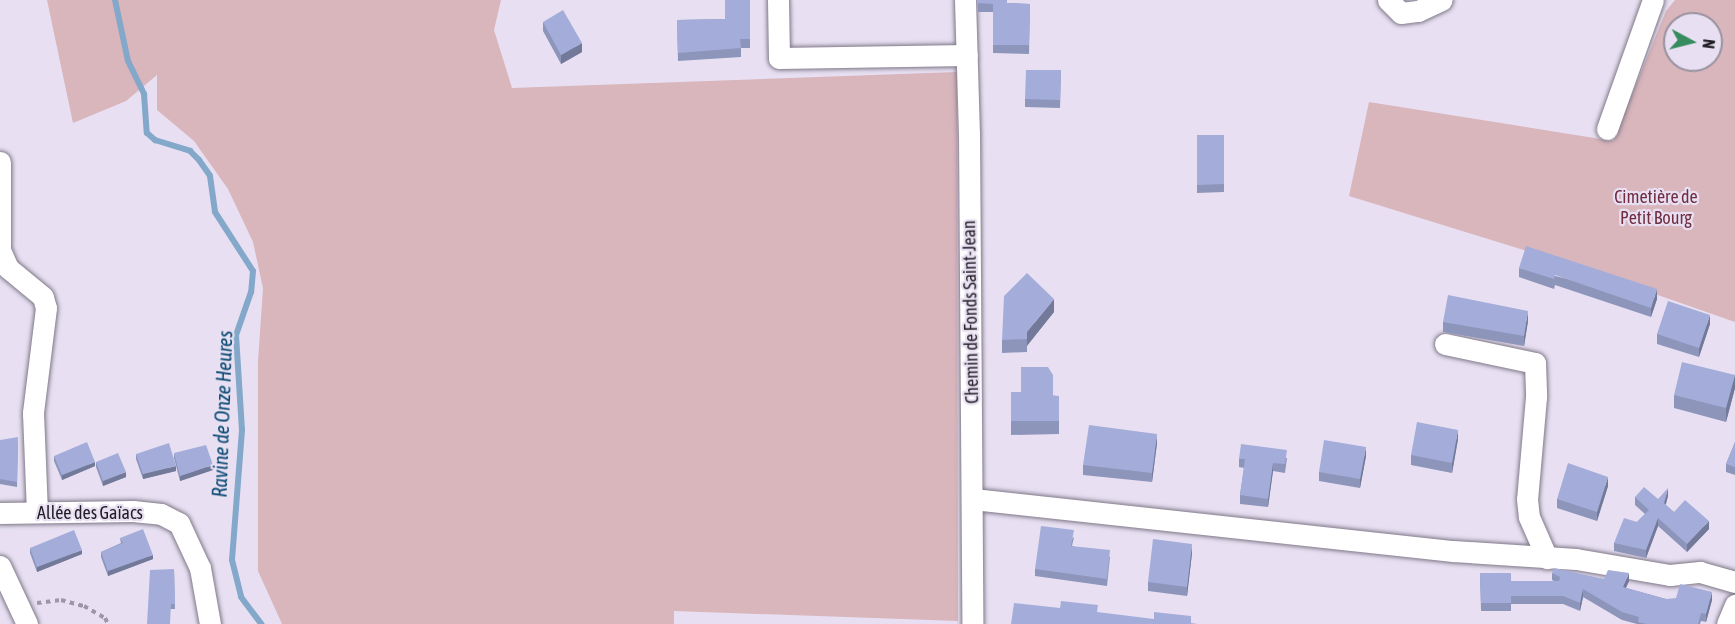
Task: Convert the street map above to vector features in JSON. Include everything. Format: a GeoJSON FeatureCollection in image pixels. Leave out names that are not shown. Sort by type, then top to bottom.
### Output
{"type":"FeatureCollection","features":[{"type":"Feature","properties":{"kind":"street"},"geometry":{"type":"LineString","coordinates":[[778,0],[779,58],[967,55]]}},
{"type":"Feature","properties":{"kind":"street","name":"Chemin de Fonds Saint-Jean"},"geometry":{"type":"LineString","coordinates":[[965,0],[973,499],[972,624]]}},
{"type":"Feature","properties":{"kind":"street"},"geometry":{"type":"LineString","coordinates":[[1388,0],[1401,13],[1418,11],[1442,0]]}},
{"type":"Feature","properties":{"kind":"street"},"geometry":{"type":"LineString","coordinates":[[1607,129],[1653,0]]}},
{"type":"Feature","properties":{"kind":"street"},"geometry":{"type":"LineString","coordinates":[[0,162],[0,249],[8,267],[43,297],[46,308],[33,413],[37,512]]}},
{"type":"Feature","properties":{"kind":"street"},"geometry":{"type":"LineString","coordinates":[[1445,344],[1535,363],[1536,397],[1527,499],[1531,523],[1547,558]]}},
{"type":"Feature","properties":{"kind":"street"},"geometry":{"type":"LineString","coordinates":[[973,499],[1405,547],[1576,559],[1670,575],[1700,572],[1735,582]]}},
{"type":"Feature","properties":{"kind":"street","name":"Allée des Gaïacs"},"geometry":{"type":"LineString","coordinates":[[0,513],[133,511],[160,514],[179,523],[200,568],[210,624]]}},
{"type":"Feature","properties":{"kind":"street"},"geometry":{"type":"LineString","coordinates":[[0,566],[22,615]]}},
{"type":"Feature","properties":{"kind":"street"},"geometry":{"type":"LineString","coordinates":[[1727,624],[1735,605]]}},
{"type":"Feature","properties":{"kind":"path"},"geometry":{"type":"LineString","coordinates":[[22,615],[61,600],[84,606],[105,618],[108,624]]}},
{"type":"Feature","properties":{"kind":"green space"},"geometry":{"type":"Polygon","coordinates":[[[47,0],[501,0],[494,30],[512,88],[957,72],[958,621],[674,611],[674,624],[282,624],[258,571],[258,361],[263,288],[253,242],[228,189],[194,141],[157,110],[157,75],[126,101],[73,123],[47,0]]]}},
{"type":"Feature","properties":{"kind":"green space","name":"Cimetière de Petit Bourg"},"geometry":{"type":"Polygon","coordinates":[[[1675,0],[1735,0],[1735,322],[1572,265],[1349,196],[1369,102],[1613,141],[1663,18],[1663,72],[1723,72],[1723,12],[1666,12],[1675,0]]]}},
{"type":"Feature","properties":{"kind":"building"},"geometry":{"type":"Polygon","coordinates":[[[725,0],[750,0],[750,39],[740,39],[741,48],[678,53],[677,20],[725,19],[725,0]]]}},
{"type":"Feature","properties":{"kind":"building"},"geometry":{"type":"Polygon","coordinates":[[[978,0],[1007,0],[1007,3],[1030,4],[1029,45],[993,45],[993,4],[978,3],[978,0]]]}},
{"type":"Feature","properties":{"kind":"building"},"geometry":{"type":"Polygon","coordinates":[[[563,10],[582,43],[561,55],[543,22],[563,10]]]}},
{"type":"Feature","properties":{"kind":"building"},"geometry":{"type":"Polygon","coordinates":[[[1026,70],[1061,70],[1060,100],[1025,99],[1026,70]]]}},
{"type":"Feature","properties":{"kind":"building"},"geometry":{"type":"Polygon","coordinates":[[[1197,135],[1224,135],[1224,184],[1197,185],[1197,135]]]}},
{"type":"Feature","properties":{"kind":"building"},"geometry":{"type":"Polygon","coordinates":[[[1526,246],[1657,289],[1651,308],[1555,275],[1554,279],[1519,268],[1526,246]]]}},
{"type":"Feature","properties":{"kind":"building"},"geometry":{"type":"Polygon","coordinates":[[[1027,273],[1054,299],[1027,332],[1027,339],[1002,340],[1004,296],[1027,273]]]}},
{"type":"Feature","properties":{"kind":"building"},"geometry":{"type":"Polygon","coordinates":[[[1448,295],[1528,311],[1524,336],[1443,322],[1448,295]]]}},
{"type":"Feature","properties":{"kind":"building"},"geometry":{"type":"Polygon","coordinates":[[[1668,301],[1710,315],[1699,348],[1657,334],[1668,301]]]}},
{"type":"Feature","properties":{"kind":"building"},"geometry":{"type":"Polygon","coordinates":[[[1682,362],[1735,375],[1726,408],[1674,395],[1682,362]]]}},
{"type":"Feature","properties":{"kind":"building"},"geometry":{"type":"Polygon","coordinates":[[[1021,367],[1048,367],[1053,375],[1053,396],[1059,396],[1059,421],[1011,421],[1011,392],[1021,392],[1021,367]]]}},
{"type":"Feature","properties":{"kind":"building"},"geometry":{"type":"Polygon","coordinates":[[[1417,422],[1458,430],[1452,463],[1411,455],[1417,422]]]}},
{"type":"Feature","properties":{"kind":"building"},"geometry":{"type":"Polygon","coordinates":[[[1089,425],[1157,434],[1152,473],[1083,465],[1089,425]]]}},
{"type":"Feature","properties":{"kind":"building"},"geometry":{"type":"Polygon","coordinates":[[[18,437],[17,482],[0,479],[0,440],[18,437]]]}},
{"type":"Feature","properties":{"kind":"building"},"geometry":{"type":"Polygon","coordinates":[[[1324,440],[1366,447],[1360,479],[1319,472],[1324,440]]]}},
{"type":"Feature","properties":{"kind":"building"},"geometry":{"type":"Polygon","coordinates":[[[87,442],[95,462],[62,475],[54,456],[87,442]]]}},
{"type":"Feature","properties":{"kind":"building"},"geometry":{"type":"Polygon","coordinates":[[[1735,442],[1735,467],[1726,464],[1735,442]]]}},
{"type":"Feature","properties":{"kind":"building"},"geometry":{"type":"Polygon","coordinates":[[[169,443],[176,466],[143,474],[136,454],[169,443]]]}},
{"type":"Feature","properties":{"kind":"building"},"geometry":{"type":"Polygon","coordinates":[[[1241,444],[1287,450],[1285,464],[1273,463],[1268,499],[1240,495],[1245,459],[1239,459],[1241,444]]]}},
{"type":"Feature","properties":{"kind":"building"},"geometry":{"type":"Polygon","coordinates":[[[206,445],[213,465],[180,476],[174,453],[206,445]]]}},
{"type":"Feature","properties":{"kind":"building"},"geometry":{"type":"Polygon","coordinates":[[[118,453],[126,472],[103,481],[96,462],[118,453]]]}},
{"type":"Feature","properties":{"kind":"building"},"geometry":{"type":"Polygon","coordinates":[[[1568,463],[1608,477],[1597,512],[1557,499],[1568,463]]]}},
{"type":"Feature","properties":{"kind":"building"},"geometry":{"type":"Polygon","coordinates":[[[1644,487],[1658,499],[1668,488],[1664,503],[1674,512],[1685,500],[1709,521],[1687,544],[1658,518],[1646,550],[1614,543],[1624,518],[1637,522],[1649,510],[1635,497],[1644,487]]]}},
{"type":"Feature","properties":{"kind":"building"},"geometry":{"type":"Polygon","coordinates":[[[1041,526],[1074,530],[1071,546],[1110,550],[1107,579],[1035,569],[1041,526]]]}},
{"type":"Feature","properties":{"kind":"building"},"geometry":{"type":"Polygon","coordinates":[[[143,529],[153,555],[108,571],[101,552],[123,543],[120,538],[143,529]]]}},
{"type":"Feature","properties":{"kind":"building"},"geometry":{"type":"Polygon","coordinates":[[[74,530],[82,550],[37,567],[30,548],[74,530]]]}},
{"type":"Feature","properties":{"kind":"building"},"geometry":{"type":"Polygon","coordinates":[[[1153,539],[1192,544],[1187,587],[1148,582],[1153,539]]]}},
{"type":"Feature","properties":{"kind":"building"},"geometry":{"type":"Polygon","coordinates":[[[1554,568],[1604,579],[1608,570],[1629,573],[1623,587],[1666,599],[1676,598],[1680,584],[1712,592],[1706,614],[1701,613],[1698,624],[1638,622],[1639,617],[1622,612],[1583,589],[1580,603],[1563,596],[1511,596],[1511,603],[1481,603],[1480,573],[1511,573],[1511,581],[1559,581],[1560,577],[1552,573],[1554,568]]]}},
{"type":"Feature","properties":{"kind":"building"},"geometry":{"type":"Polygon","coordinates":[[[174,569],[175,604],[171,604],[170,624],[147,624],[150,570],[174,569]]]}},
{"type":"Feature","properties":{"kind":"building"},"geometry":{"type":"Polygon","coordinates":[[[1061,601],[1098,605],[1097,612],[1154,619],[1154,612],[1191,616],[1191,623],[1198,624],[1011,624],[1014,603],[1060,608],[1061,601]]]}},
{"type":"Feature","properties":{"kind":"waterway","name":"Ravine de Onze Heures"},"geometry":{"type":"LineString","coordinates":[[115,0],[128,61],[144,94],[147,133],[155,140],[190,151],[199,160],[210,176],[215,212],[253,271],[251,292],[236,335],[242,430],[232,560],[241,597],[261,624]]}}]}
